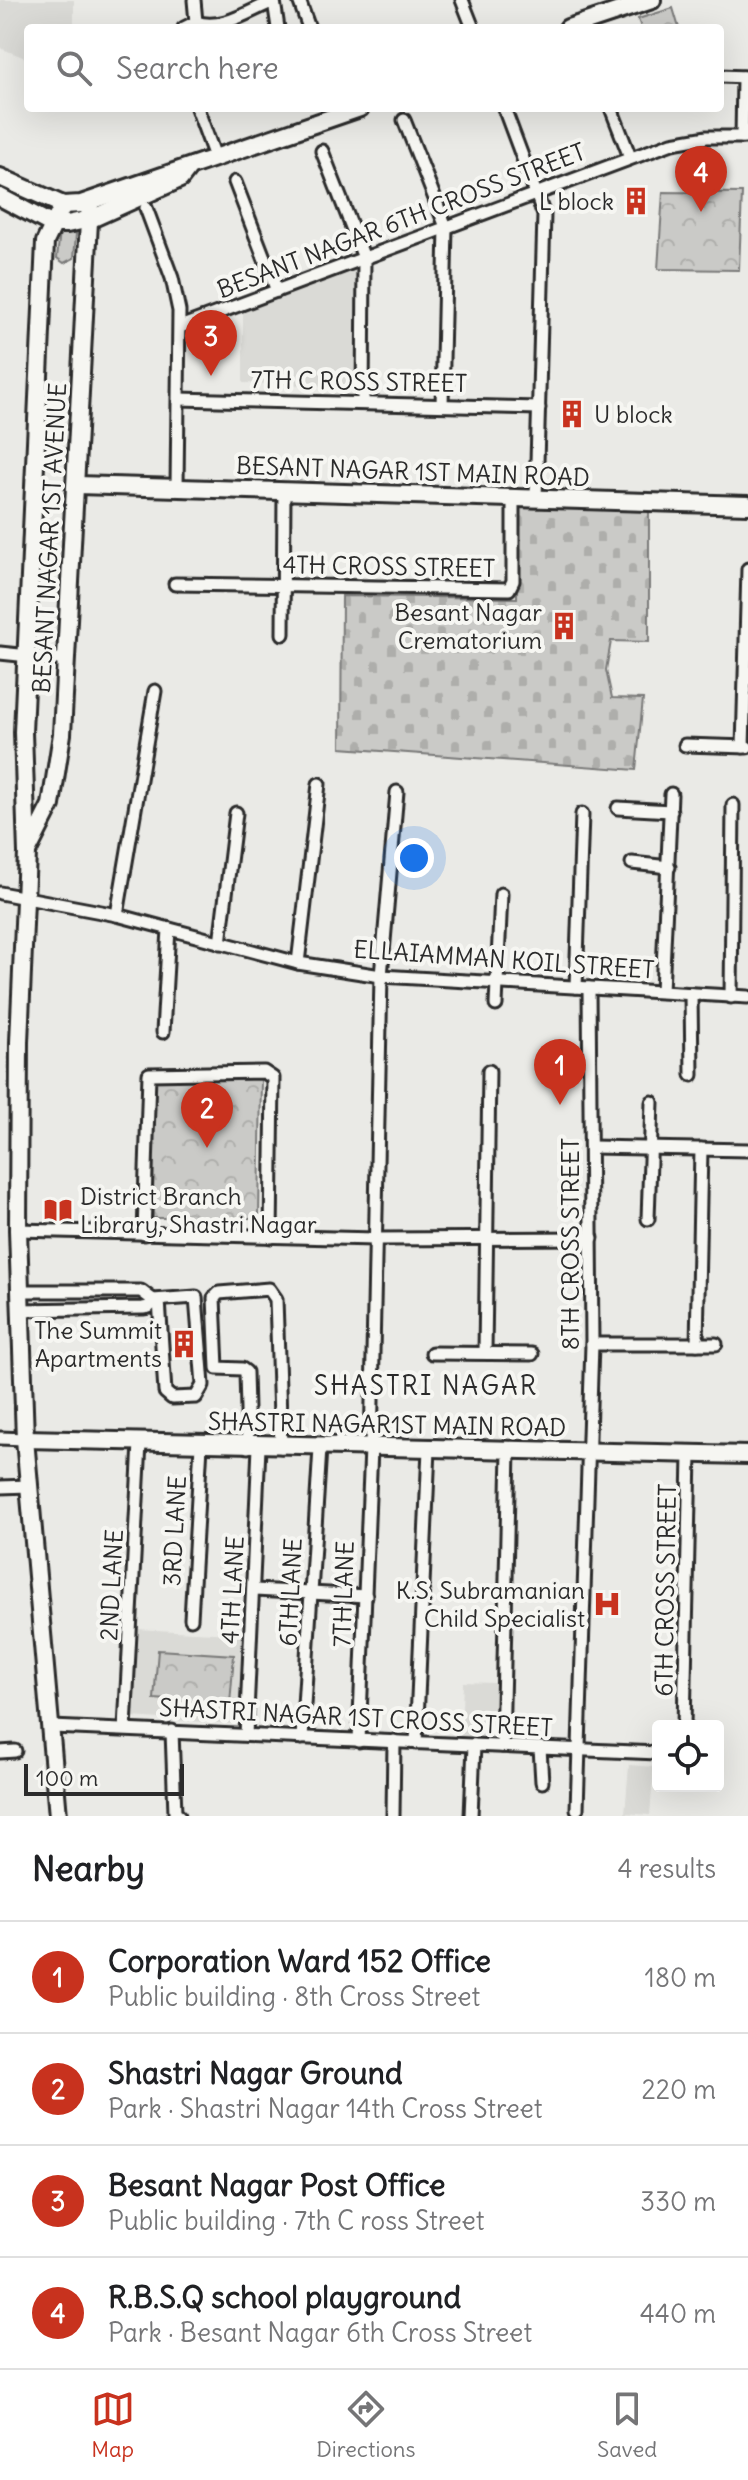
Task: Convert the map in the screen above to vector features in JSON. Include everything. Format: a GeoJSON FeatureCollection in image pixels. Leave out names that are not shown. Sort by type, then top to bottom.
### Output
{"type":"FeatureCollection","features":[{"type":"Feature","properties":{"kind":"street"},"geometry":{"type":"LineString","coordinates":[[190,24],[194,0]]}},
{"type":"Feature","properties":{"kind":"street"},"geometry":{"type":"LineString","coordinates":[[299,0],[308,24]]}},
{"type":"Feature","properties":{"kind":"street"},"geometry":{"type":"LineString","coordinates":[[462,0],[471,24]]}},
{"type":"Feature","properties":{"kind":"street"},"geometry":{"type":"LineString","coordinates":[[580,24],[652,0]]}},
{"type":"Feature","properties":{"kind":"street"},"geometry":{"type":"LineString","coordinates":[[220,24],[273,1],[277,24]]}},
{"type":"Feature","properties":{"kind":"street"},"geometry":{"type":"LineString","coordinates":[[724,76],[745,77],[745,137]]}},
{"type":"Feature","properties":{"kind":"street"},"geometry":{"type":"LineString","coordinates":[[199,112],[213,150]]}},
{"type":"Feature","properties":{"kind":"street"},"geometry":{"type":"LineString","coordinates":[[0,197],[51,224],[180,179],[213,150],[338,112]]}},
{"type":"Feature","properties":{"kind":"street"},"geometry":{"type":"LineString","coordinates":[[506,112],[538,192],[544,215],[536,498]]}},
{"type":"Feature","properties":{"kind":"street"},"geometry":{"type":"LineString","coordinates":[[613,112],[630,157]]}},
{"type":"Feature","properties":{"kind":"street"},"geometry":{"type":"LineString","coordinates":[[404,120],[446,227],[442,405]]}},
{"type":"Feature","properties":{"kind":"street","name":"BESANT NAGAR 6TH CROSS STREET"},"geometry":{"type":"LineString","coordinates":[[180,327],[630,157],[691,139],[745,137]]}},
{"type":"Feature","properties":{"kind":"street"},"geometry":{"type":"LineString","coordinates":[[322,151],[364,258],[363,403]]}},
{"type":"Feature","properties":{"kind":"street"},"geometry":{"type":"LineString","coordinates":[[0,177],[63,205],[93,207]]}},
{"type":"Feature","properties":{"kind":"street"},"geometry":{"type":"LineString","coordinates":[[235,182],[277,291]]}},
{"type":"Feature","properties":{"kind":"street"},"geometry":{"type":"LineString","coordinates":[[58,1816],[25,1439],[18,1230],[19,1042],[27,853],[23,761],[26,657],[45,242],[51,224],[63,205]]}},
{"type":"Feature","properties":{"kind":"street","name":"BESANT NAGAR 1ST AVENUE"},"geometry":{"type":"LineString","coordinates":[[27,853],[51,805],[67,660],[93,207]]}},
{"type":"Feature","properties":{"kind":"street"},"geometry":{"type":"LineString","coordinates":[[146,208],[172,278],[180,327],[177,487]]}},
{"type":"Feature","properties":{"kind":"street","name":"7TH C ROSS STREET"},"geometry":{"type":"LineString","coordinates":[[179,399],[539,408]]}},
{"type":"Feature","properties":{"kind":"street","name":"BESANT NAGAR 1ST MAIN ROAD"},"geometry":{"type":"LineString","coordinates":[[77,485],[748,505]]}},
{"type":"Feature","properties":{"kind":"street"},"geometry":{"type":"LineString","coordinates":[[283,634],[284,492]]}},
{"type":"Feature","properties":{"kind":"street","name":"4TH CROSS STREET"},"geometry":{"type":"LineString","coordinates":[[175,584],[509,589],[513,581],[513,498]]}},
{"type":"Feature","properties":{"kind":"street"},"geometry":{"type":"LineString","coordinates":[[685,745],[745,747],[748,569]]}},
{"type":"Feature","properties":{"kind":"street"},"geometry":{"type":"LineString","coordinates":[[0,653],[67,660]]}},
{"type":"Feature","properties":{"kind":"street"},"geometry":{"type":"LineString","coordinates":[[117,915],[155,691]]}},
{"type":"Feature","properties":{"kind":"street"},"geometry":{"type":"LineString","coordinates":[[298,963],[319,784]]}},
{"type":"Feature","properties":{"kind":"street","name":"7TH LANE"},"geometry":{"type":"LineString","coordinates":[[359,1741],[371,1448],[381,976],[397,792]]}},
{"type":"Feature","properties":{"kind":"street"},"geometry":{"type":"LineString","coordinates":[[662,991],[671,794]]}},
{"type":"Feature","properties":{"kind":"street"},"geometry":{"type":"LineString","coordinates":[[731,997],[733,805]]}},
{"type":"Feature","properties":{"kind":"street"},"geometry":{"type":"LineString","coordinates":[[618,808],[671,811]]}},
{"type":"Feature","properties":{"kind":"street"},"geometry":{"type":"LineString","coordinates":[[220,943],[236,813]]}},
{"type":"Feature","properties":{"kind":"street"},"geometry":{"type":"LineString","coordinates":[[576,987],[582,814]]}},
{"type":"Feature","properties":{"kind":"street"},"geometry":{"type":"LineString","coordinates":[[632,863],[669,867]]}},
{"type":"Feature","properties":{"kind":"street","name":"ELLAIAMMAN KOIL STREET"},"geometry":{"type":"LineString","coordinates":[[0,893],[117,915],[298,963],[381,976],[748,997]]}},
{"type":"Feature","properties":{"kind":"street"},"geometry":{"type":"LineString","coordinates":[[496,1005],[501,894]]}},
{"type":"Feature","properties":{"kind":"street"},"geometry":{"type":"LineString","coordinates":[[163,1032],[169,929]]}},
{"type":"Feature","properties":{"kind":"street","name":"8TH CROSS STREET"},"geometry":{"type":"LineString","coordinates":[[577,1809],[592,1344],[589,988]]}},
{"type":"Feature","properties":{"kind":"street"},"geometry":{"type":"LineString","coordinates":[[691,994],[692,1075]]}},
{"type":"Feature","properties":{"kind":"street"},"geometry":{"type":"LineString","coordinates":[[485,1352],[489,1071]]}},
{"type":"Feature","properties":{"kind":"street"},"geometry":{"type":"LineString","coordinates":[[144,1234],[149,1074],[272,1074],[271,1237]]}},
{"type":"Feature","properties":{"kind":"street"},"geometry":{"type":"LineString","coordinates":[[648,1219],[652,1102]]}},
{"type":"Feature","properties":{"kind":"street"},"geometry":{"type":"LineString","coordinates":[[592,1147],[748,1150]]}},
{"type":"Feature","properties":{"kind":"street"},"geometry":{"type":"LineString","coordinates":[[697,1344],[701,1149]]}},
{"type":"Feature","properties":{"kind":"street"},"geometry":{"type":"LineString","coordinates":[[18,1230],[375,1239],[592,1238]]}},
{"type":"Feature","properties":{"kind":"street","name":"4TH LANE"},"geometry":{"type":"LineString","coordinates":[[246,1735],[255,1590],[253,1447],[246,1372],[242,1369],[217,1368],[214,1298],[219,1293],[269,1289],[276,1299],[281,1447]]}},
{"type":"Feature","properties":{"kind":"street"},"geometry":{"type":"LineString","coordinates":[[19,1291],[141,1291],[156,1300],[197,1298],[203,1385],[196,1397],[172,1398],[165,1392],[156,1300]]}},
{"type":"Feature","properties":{"kind":"street"},"geometry":{"type":"LineString","coordinates":[[19,1310],[143,1308],[156,1300]]}},
{"type":"Feature","properties":{"kind":"street"},"geometry":{"type":"LineString","coordinates":[[592,1344],[716,1344]]}},
{"type":"Feature","properties":{"kind":"street"},"geometry":{"type":"LineString","coordinates":[[432,1353],[532,1354]]}},
{"type":"Feature","properties":{"kind":"street"},"geometry":{"type":"LineString","coordinates":[[0,1438],[25,1439]]}},
{"type":"Feature","properties":{"kind":"street","name":"SHASTRI NAGAR1ST MAIN ROAD"},"geometry":{"type":"LineString","coordinates":[[25,1439],[253,1447],[748,1455]]}},
{"type":"Feature","properties":{"kind":"street","name":"2ND LANE"},"geometry":{"type":"LineString","coordinates":[[125,1728],[140,1443]]}},
{"type":"Feature","properties":{"kind":"street","name":"3RD LANE"},"geometry":{"type":"LineString","coordinates":[[191,1619],[201,1445]]}},
{"type":"Feature","properties":{"kind":"street","name":"6TH LANE"},"geometry":{"type":"LineString","coordinates":[[302,1738],[320,1448]]}},
{"type":"Feature","properties":{"kind":"street"},"geometry":{"type":"LineString","coordinates":[[416,1743],[429,1449]]}},
{"type":"Feature","properties":{"kind":"street"},"geometry":{"type":"LineString","coordinates":[[502,1746],[509,1451]]}},
{"type":"Feature","properties":{"kind":"street","name":"6TH CROSS STREET"},"geometry":{"type":"LineString","coordinates":[[684,1720],[690,1455]]}},
{"type":"Feature","properties":{"kind":"street"},"geometry":{"type":"LineString","coordinates":[[0,1487],[29,1486]]}},
{"type":"Feature","properties":{"kind":"street"},"geometry":{"type":"LineString","coordinates":[[255,1590],[366,1596]]}},
{"type":"Feature","properties":{"kind":"street","name":"SHASTRI NAGAR 1ST CROSS STREET"},"geometry":{"type":"LineString","coordinates":[[52,1727],[652,1753]]}},
{"type":"Feature","properties":{"kind":"street"},"geometry":{"type":"LineString","coordinates":[[172,1731],[175,1813],[179,1816]]}},
{"type":"Feature","properties":{"kind":"street"},"geometry":{"type":"LineString","coordinates":[[393,1816],[394,1741]]}},
{"type":"Feature","properties":{"kind":"street"},"geometry":{"type":"LineString","coordinates":[[471,1816],[474,1745]]}},
{"type":"Feature","properties":{"kind":"street"},"geometry":{"type":"LineString","coordinates":[[540,1748],[542,1782]]}},
{"type":"Feature","properties":{"kind":"street"},"geometry":{"type":"LineString","coordinates":[[0,1752],[15,1751]]}},
{"type":"Feature","properties":{"kind":"shaded area"},"geometry":{"type":"Polygon","coordinates":[[[0,0],[74,0],[74,24],[24,24],[24,57],[0,48],[0,0]]]}},
{"type":"Feature","properties":{"kind":"shaded area"},"geometry":{"type":"Polygon","coordinates":[[[356,260],[356,387],[243,383],[243,309],[356,260]]]}},
{"type":"Feature","properties":{"kind":"shaded area"},"geometry":{"type":"Polygon","coordinates":[[[136,1629],[253,1635],[248,1725],[131,1717],[136,1629]]]}},
{"type":"Feature","properties":{"kind":"shaded area"},"geometry":{"type":"Polygon","coordinates":[[[463,1682],[495,1683],[493,1737],[461,1736],[463,1682]]]}},
{"type":"Feature","properties":{"kind":"shaded area"},"geometry":{"type":"Polygon","coordinates":[[[629,1765],[652,1767],[650,1815],[625,1813],[629,1765]]]}},
{"type":"Feature","properties":{"kind":"green space"},"geometry":{"type":"Polygon","coordinates":[[[673,8],[678,24],[640,24],[638,19],[673,8]]]}},
{"type":"Feature","properties":{"kind":"green space"},"geometry":{"type":"Polygon","coordinates":[[[663,192],[742,193],[739,270],[658,269],[663,192]]]}},
{"type":"Feature","properties":{"kind":"green space"},"geometry":{"type":"Polygon","coordinates":[[[69,227],[76,234],[74,258],[64,263],[57,258],[60,231],[69,227]]]}},
{"type":"Feature","properties":{"kind":"green space"},"geometry":{"type":"Polygon","coordinates":[[[649,507],[649,642],[611,641],[606,670],[612,698],[643,699],[636,770],[341,748],[342,596],[517,598],[517,508],[649,507]]]}},
{"type":"Feature","properties":{"kind":"green space"},"geometry":{"type":"Polygon","coordinates":[[[154,1076],[261,1078],[259,1218],[153,1218],[154,1076]]]}},
{"type":"Feature","properties":{"kind":"green space"},"geometry":{"type":"Polygon","coordinates":[[[158,1650],[234,1655],[230,1704],[154,1699],[158,1650]]]}},
{"type":"Feature","properties":{"kind":"place","name":"L block"},"geometry":{"type":"Point","coordinates":[636,201]}},
{"type":"Feature","properties":{"kind":"place","name":"R.B.S.Q school playground"},"geometry":{"type":"Point","coordinates":[701,212]}},
{"type":"Feature","properties":{"kind":"place","name":"Besant Nagar Post Office"},"geometry":{"type":"Point","coordinates":[211,376]}},
{"type":"Feature","properties":{"kind":"place","name":"U block"},"geometry":{"type":"Point","coordinates":[572,414]}},
{"type":"Feature","properties":{"kind":"place","name":"Besant Nagar Crematorium"},"geometry":{"type":"Point","coordinates":[564,626]}},
{"type":"Feature","properties":{"kind":"place","name":"Corporation Ward 152 Office"},"geometry":{"type":"Point","coordinates":[560,1105]}},
{"type":"Feature","properties":{"kind":"place","name":"Shastri Nagar Ground"},"geometry":{"type":"Point","coordinates":[207,1148]}},
{"type":"Feature","properties":{"kind":"place","name":"District Branch Library, Shastri Nagar"},"geometry":{"type":"Point","coordinates":[58,1210]}},
{"type":"Feature","properties":{"kind":"place","name":"The Summit Apartments"},"geometry":{"type":"Point","coordinates":[184,1344]}},
{"type":"Feature","properties":{"kind":"place","name":"K.S. Subramanian Child Specialist"},"geometry":{"type":"Point","coordinates":[607,1604]}},
{"type":"Feature","properties":{"kind":"district","name":"SHASTRI NAGAR"},"geometry":{"type":"Point","coordinates":[426,1385]}}]}
